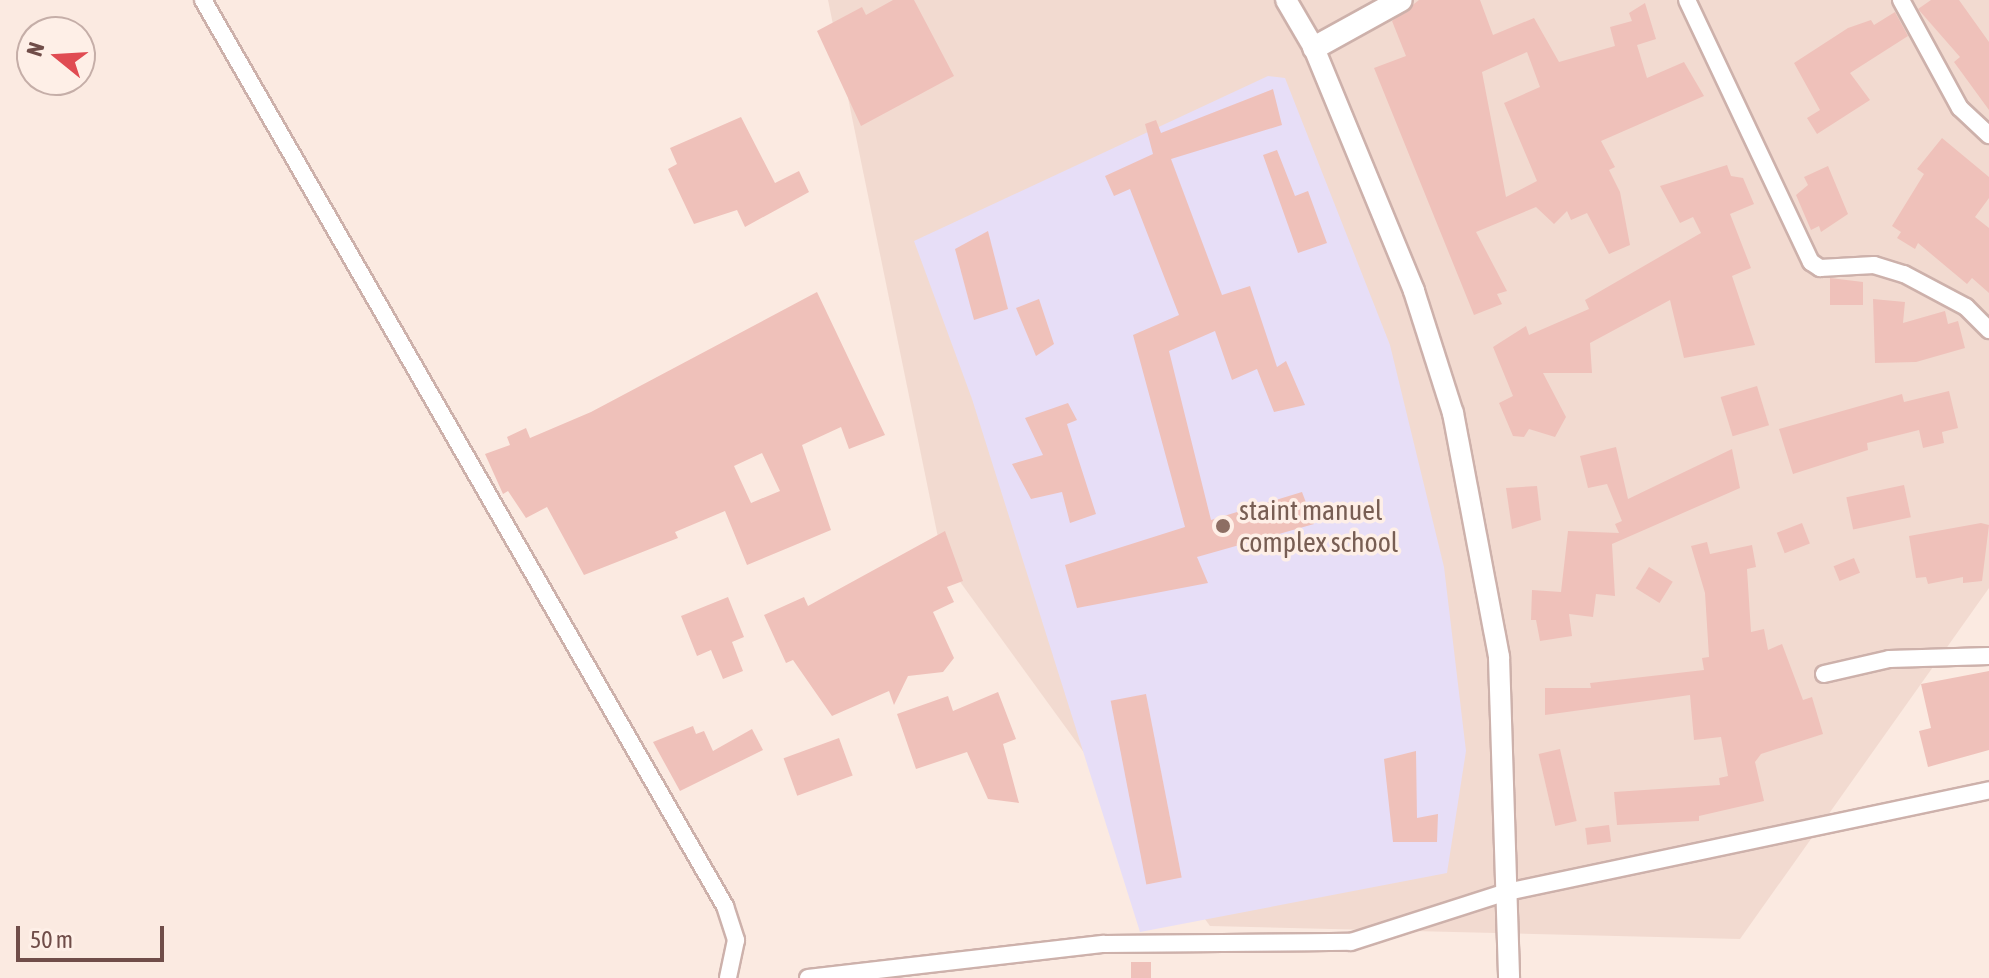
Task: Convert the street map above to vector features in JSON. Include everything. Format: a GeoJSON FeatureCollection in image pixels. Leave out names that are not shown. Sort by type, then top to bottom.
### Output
{"type":"FeatureCollection","features":[{"type":"Feature","properties":{"kind":"main road"},"geometry":{"type":"LineString","coordinates":[[1314,48],[1401,0]]}},
{"type":"Feature","properties":{"kind":"street"},"geometry":{"type":"LineString","coordinates":[[203,0],[725,906],[736,940],[728,978]]}},
{"type":"Feature","properties":{"kind":"street"},"geometry":{"type":"LineString","coordinates":[[1286,0],[1314,48],[1414,291],[1453,413],[1499,657],[1509,978]]}},
{"type":"Feature","properties":{"kind":"street"},"geometry":{"type":"LineString","coordinates":[[1687,0],[1811,262],[1820,268],[1874,265],[1904,274],[1966,307],[1989,330]]}},
{"type":"Feature","properties":{"kind":"street"},"geometry":{"type":"LineString","coordinates":[[1901,0],[1953,97],[1989,135]]}},
{"type":"Feature","properties":{"kind":"street"},"geometry":{"type":"LineString","coordinates":[[1824,674],[1889,659],[1989,656]]}},
{"type":"Feature","properties":{"kind":"street"},"geometry":{"type":"LineString","coordinates":[[808,978],[1104,944],[1351,942],[1507,892],[1989,790]]}},
{"type":"Feature","properties":{"kind":"shaded area"},"geometry":{"type":"Polygon","coordinates":[[[828,0],[1989,0],[1989,588],[1740,939],[1210,926],[942,557],[828,0]]]}},
{"type":"Feature","properties":{"kind":"shaded area","name":"staint manuel complex school"},"geometry":{"type":"Polygon","coordinates":[[[1268,76],[1285,78],[1390,345],[1444,567],[1466,751],[1447,873],[1140,932],[972,399],[914,241],[1268,76]]]}},
{"type":"Feature","properties":{"kind":"building"},"geometry":{"type":"Polygon","coordinates":[[[893,0],[914,0],[954,76],[861,126],[817,31],[862,7],[866,15],[893,0]]]}},
{"type":"Feature","properties":{"kind":"building"},"geometry":{"type":"Polygon","coordinates":[[[1419,0],[1480,0],[1493,35],[1534,18],[1559,62],[1615,46],[1610,27],[1632,21],[1629,13],[1645,3],[1656,39],[1637,45],[1647,78],[1684,62],[1704,96],[1601,141],[1615,167],[1609,170],[1620,192],[1630,245],[1609,254],[1587,213],[1571,220],[1567,211],[1554,224],[1536,207],[1476,232],[1507,291],[1497,294],[1502,304],[1474,315],[1374,68],[1406,56],[1392,21],[1419,0]],[[1527,52],[1482,72],[1506,197],[1537,181],[1504,103],[1540,87],[1527,52]]]}},
{"type":"Feature","properties":{"kind":"building"},"geometry":{"type":"Polygon","coordinates":[[[1931,0],[1959,0],[1989,42],[1989,110],[1954,62],[1960,57],[1918,9],[1931,0]]]}},
{"type":"Feature","properties":{"kind":"building"},"geometry":{"type":"Polygon","coordinates":[[[1895,12],[1908,36],[1850,73],[1870,100],[1817,134],[1807,118],[1820,110],[1794,63],[1848,28],[1871,20],[1874,25],[1895,12]]]}},
{"type":"Feature","properties":{"kind":"building"},"geometry":{"type":"Polygon","coordinates":[[[1273,89],[1282,125],[1171,159],[1222,295],[1250,286],[1277,367],[1286,361],[1305,405],[1274,412],[1257,369],[1232,380],[1215,331],[1169,351],[1211,520],[1302,492],[1314,524],[1197,557],[1208,583],[1077,608],[1065,565],[1185,527],[1133,335],[1179,315],[1130,189],[1114,196],[1105,176],[1153,154],[1145,124],[1156,120],[1161,133],[1273,89]]]}},
{"type":"Feature","properties":{"kind":"building"},"geometry":{"type":"Polygon","coordinates":[[[741,117],[775,183],[799,171],[809,192],[745,227],[737,210],[694,224],[668,169],[677,164],[670,148],[741,117]]]}},
{"type":"Feature","properties":{"kind":"building"},"geometry":{"type":"Polygon","coordinates":[[[1942,138],[1989,177],[1989,198],[1975,217],[1989,228],[1989,293],[1972,278],[1967,284],[1918,243],[1915,249],[1897,238],[1901,232],[1892,226],[1924,174],[1917,169],[1942,138]]]}},
{"type":"Feature","properties":{"kind":"building"},"geometry":{"type":"Polygon","coordinates":[[[1277,150],[1295,196],[1308,191],[1327,243],[1298,253],[1263,155],[1277,150]]]}},
{"type":"Feature","properties":{"kind":"building"},"geometry":{"type":"Polygon","coordinates":[[[1727,165],[1731,176],[1743,178],[1754,204],[1730,214],[1751,268],[1732,276],[1755,345],[1684,358],[1670,300],[1590,343],[1592,373],[1543,373],[1566,417],[1555,437],[1529,429],[1524,437],[1513,436],[1499,403],[1513,396],[1493,347],[1526,326],[1529,335],[1589,309],[1585,300],[1701,233],[1693,217],[1680,223],[1660,186],[1727,165]]]}},
{"type":"Feature","properties":{"kind":"building"},"geometry":{"type":"Polygon","coordinates":[[[1828,166],[1848,214],[1821,232],[1819,226],[1811,230],[1796,195],[1808,185],[1804,177],[1828,166]]]}},
{"type":"Feature","properties":{"kind":"building"},"geometry":{"type":"Polygon","coordinates":[[[988,231],[1008,309],[974,320],[955,249],[988,231]]]}},
{"type":"Feature","properties":{"kind":"building"},"geometry":{"type":"Polygon","coordinates":[[[1830,278],[1863,282],[1863,305],[1830,305],[1830,278]]]}},
{"type":"Feature","properties":{"kind":"building"},"geometry":{"type":"Polygon","coordinates":[[[817,292],[885,435],[849,449],[841,427],[802,445],[831,530],[747,565],[725,511],[675,532],[678,538],[584,575],[547,507],[526,518],[508,491],[503,494],[485,454],[510,445],[507,437],[526,428],[530,438],[591,412],[817,292]],[[762,453],[734,466],[751,503],[780,491],[762,453]]]}},
{"type":"Feature","properties":{"kind":"building"},"geometry":{"type":"Polygon","coordinates":[[[1039,299],[1054,344],[1036,356],[1016,308],[1039,299]]]}},
{"type":"Feature","properties":{"kind":"building"},"geometry":{"type":"Polygon","coordinates":[[[1873,299],[1905,302],[1903,323],[1945,311],[1948,324],[1958,321],[1965,348],[1916,362],[1875,363],[1873,299]]]}},
{"type":"Feature","properties":{"kind":"building"},"geometry":{"type":"Polygon","coordinates":[[[1757,386],[1769,425],[1733,436],[1721,397],[1757,386]]]}},
{"type":"Feature","properties":{"kind":"building"},"geometry":{"type":"Polygon","coordinates":[[[1949,391],[1958,428],[1942,432],[1944,443],[1923,448],[1919,430],[1867,443],[1868,450],[1793,474],[1779,429],[1902,394],[1904,402],[1949,391]]]}},
{"type":"Feature","properties":{"kind":"building"},"geometry":{"type":"Polygon","coordinates":[[[1068,403],[1077,420],[1067,424],[1096,514],[1070,523],[1062,492],[1031,499],[1012,464],[1043,455],[1025,418],[1068,403]]]}},
{"type":"Feature","properties":{"kind":"building"},"geometry":{"type":"Polygon","coordinates":[[[1616,447],[1628,499],[1732,449],[1740,488],[1612,544],[1615,596],[1596,594],[1593,617],[1569,614],[1572,636],[1540,641],[1536,620],[1531,620],[1532,590],[1561,592],[1568,531],[1619,533],[1615,524],[1622,521],[1607,484],[1588,488],[1580,456],[1616,447]]]}},
{"type":"Feature","properties":{"kind":"building"},"geometry":{"type":"Polygon","coordinates":[[[1904,485],[1911,517],[1853,530],[1846,497],[1904,485]]]}},
{"type":"Feature","properties":{"kind":"building"},"geometry":{"type":"Polygon","coordinates":[[[1537,486],[1541,520],[1512,529],[1506,488],[1537,486]]]}},
{"type":"Feature","properties":{"kind":"building"},"geometry":{"type":"Polygon","coordinates":[[[1802,523],[1810,544],[1785,553],[1777,533],[1802,523]]]}},
{"type":"Feature","properties":{"kind":"building"},"geometry":{"type":"Polygon","coordinates":[[[1981,523],[1989,525],[1982,581],[1963,583],[1963,577],[1928,584],[1926,577],[1916,578],[1909,536],[1981,523]]]}},
{"type":"Feature","properties":{"kind":"building"},"geometry":{"type":"Polygon","coordinates":[[[945,531],[963,581],[947,587],[954,602],[933,612],[954,658],[943,672],[908,676],[894,705],[889,691],[832,716],[793,660],[786,663],[764,615],[804,597],[808,606],[945,531]]]}},
{"type":"Feature","properties":{"kind":"building"},"geometry":{"type":"Polygon","coordinates":[[[1707,542],[1710,554],[1752,545],[1756,567],[1747,569],[1751,632],[1764,629],[1768,650],[1782,644],[1803,700],[1812,697],[1823,734],[1761,754],[1755,762],[1764,801],[1699,816],[1699,821],[1617,825],[1614,792],[1720,785],[1719,778],[1728,776],[1721,737],[1694,740],[1690,695],[1545,715],[1545,688],[1591,688],[1590,683],[1704,670],[1702,658],[1709,657],[1705,593],[1691,546],[1707,542]]]}},
{"type":"Feature","properties":{"kind":"building"},"geometry":{"type":"Polygon","coordinates":[[[1854,558],[1860,573],[1840,581],[1834,566],[1854,558]]]}},
{"type":"Feature","properties":{"kind":"building"},"geometry":{"type":"Polygon","coordinates":[[[1649,567],[1673,582],[1659,603],[1636,588],[1649,567]]]}},
{"type":"Feature","properties":{"kind":"building"},"geometry":{"type":"Polygon","coordinates":[[[728,597],[744,637],[732,642],[743,671],[723,679],[711,650],[697,656],[681,616],[728,597]]]}},
{"type":"Feature","properties":{"kind":"building"},"geometry":{"type":"Polygon","coordinates":[[[1989,671],[1989,750],[1928,767],[1919,731],[1931,728],[1921,684],[1989,671]]]}},
{"type":"Feature","properties":{"kind":"building"},"geometry":{"type":"Polygon","coordinates":[[[998,692],[1016,739],[1003,744],[1019,803],[988,799],[967,752],[916,769],[897,714],[948,696],[953,711],[998,692]]]}},
{"type":"Feature","properties":{"kind":"building"},"geometry":{"type":"Polygon","coordinates":[[[1146,694],[1182,878],[1146,884],[1111,701],[1146,694]]]}},
{"type":"Feature","properties":{"kind":"building"},"geometry":{"type":"Polygon","coordinates":[[[693,726],[696,734],[704,731],[713,751],[752,729],[763,750],[680,791],[653,742],[693,726]]]}},
{"type":"Feature","properties":{"kind":"building"},"geometry":{"type":"Polygon","coordinates":[[[839,738],[853,776],[797,796],[784,758],[839,738]]]}},
{"type":"Feature","properties":{"kind":"building"},"geometry":{"type":"Polygon","coordinates":[[[1560,749],[1577,821],[1555,826],[1539,754],[1560,749]]]}},
{"type":"Feature","properties":{"kind":"building"},"geometry":{"type":"Polygon","coordinates":[[[1416,751],[1417,818],[1438,814],[1437,842],[1393,842],[1384,759],[1416,751]]]}},
{"type":"Feature","properties":{"kind":"building"},"geometry":{"type":"Polygon","coordinates":[[[1609,825],[1611,842],[1587,845],[1585,828],[1609,825]]]}},
{"type":"Feature","properties":{"kind":"building"},"geometry":{"type":"Polygon","coordinates":[[[1131,962],[1151,962],[1151,978],[1131,978],[1131,962]]]}},
{"type":"Feature","properties":{"kind":"place","name":"staint manuel complex school"},"geometry":{"type":"Point","coordinates":[1223,526]}}]}
